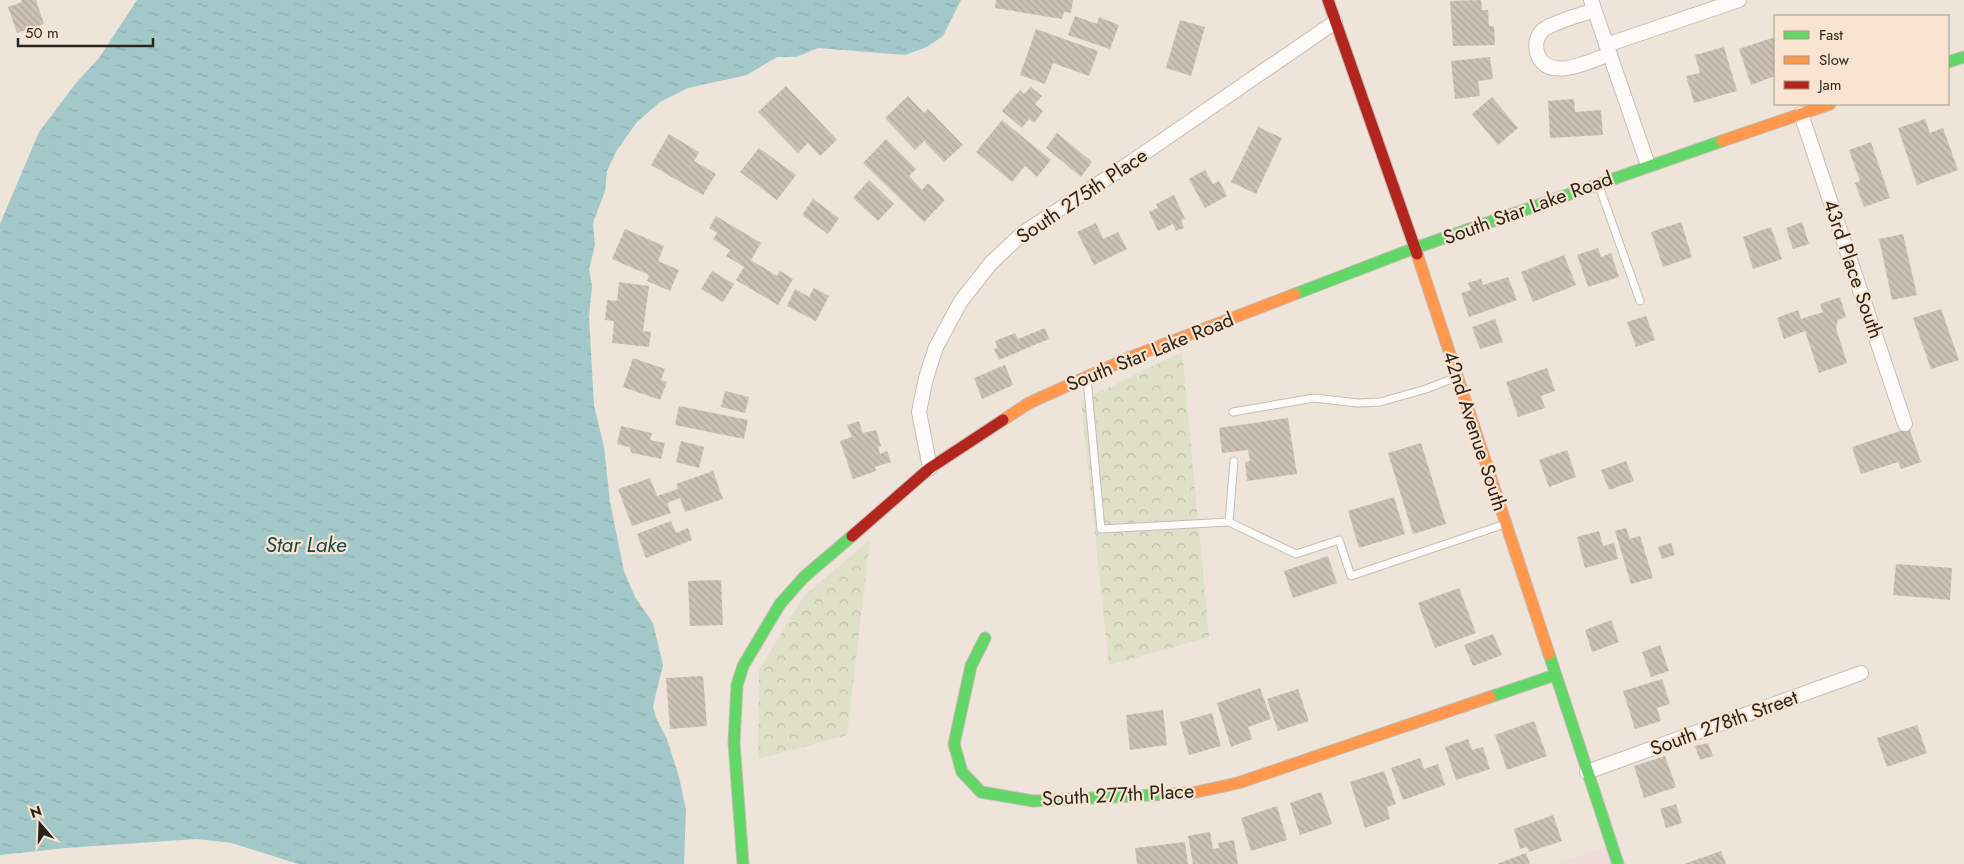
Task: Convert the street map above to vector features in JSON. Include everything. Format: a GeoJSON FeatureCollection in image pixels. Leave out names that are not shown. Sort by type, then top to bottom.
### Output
{"type":"FeatureCollection","features":[{"type":"Feature","properties":{"kind":"street","name":"42nd Avenue South"},"geometry":{"type":"LineString","coordinates":[[1328,0],[1415,248],[1618,864]]}},
{"type":"Feature","properties":{"kind":"street"},"geometry":{"type":"LineString","coordinates":[[1648,165],[1608,50],[1592,5],[1544,29],[1538,36],[1538,52],[1546,64],[1560,69],[1608,50],[1739,0]]}},
{"type":"Feature","properties":{"kind":"street","name":"South 275th Place"},"geometry":{"type":"LineString","coordinates":[[930,468],[919,412],[926,378],[936,348],[962,302],[991,263],[1023,233],[1124,167],[1335,22]]}},
{"type":"Feature","properties":{"kind":"street"},"geometry":{"type":"LineString","coordinates":[[1949,62],[1964,57]]}},
{"type":"Feature","properties":{"kind":"street","name":"South Star Lake Road"},"geometry":{"type":"LineString","coordinates":[[743,864],[734,742],[734,712],[743,666],[780,604],[804,577],[930,468],[1029,403],[1130,357],[1415,248],[1648,165],[1827,105]]}},
{"type":"Feature","properties":{"kind":"street","name":"43rd Place South"},"geometry":{"type":"LineString","coordinates":[[1801,114],[1905,424]]}},
{"type":"Feature","properties":{"kind":"street","name":"South 277th Place"},"geometry":{"type":"LineString","coordinates":[[985,638],[972,666],[954,744],[958,763],[967,780],[981,792],[1033,800],[1185,795],[1238,783],[1555,675]]}},
{"type":"Feature","properties":{"kind":"street","name":"South 278th Street"},"geometry":{"type":"LineString","coordinates":[[1587,772],[1861,673]]}},
{"type":"Feature","properties":{"kind":"lane"},"geometry":{"type":"LineString","coordinates":[[1598,183],[1640,301]]}},
{"type":"Feature","properties":{"kind":"lane"},"geometry":{"type":"LineString","coordinates":[[1087,376],[1101,530],[1229,522],[1296,554],[1338,540],[1351,576],[1505,524]]}},
{"type":"Feature","properties":{"kind":"lane"},"geometry":{"type":"LineString","coordinates":[[1234,412],[1314,398],[1358,403],[1380,402],[1426,389],[1458,377]]}},
{"type":"Feature","properties":{"kind":"lane"},"geometry":{"type":"LineString","coordinates":[[1229,522],[1234,461]]}},
{"type":"Feature","properties":{"kind":"shaded area"},"geometry":{"type":"Polygon","coordinates":[[[1611,845],[1618,864],[1555,864],[1611,845]]]}},
{"type":"Feature","properties":{"kind":"green space"},"geometry":{"type":"Polygon","coordinates":[[[1182,352],[1209,637],[1109,665],[1081,401],[1182,352]]]}},
{"type":"Feature","properties":{"kind":"green space"},"geometry":{"type":"Polygon","coordinates":[[[870,540],[847,735],[758,759],[759,670],[804,596],[870,540]]]}},
{"type":"Feature","properties":{"kind":"water","name":"Star Lake"},"geometry":{"type":"Polygon","coordinates":[[[137,0],[961,0],[943,36],[927,47],[905,55],[818,48],[796,57],[777,57],[747,75],[688,88],[660,102],[637,122],[617,150],[607,171],[605,191],[593,223],[595,245],[589,269],[592,286],[589,317],[594,405],[604,447],[610,502],[624,571],[635,597],[653,623],[663,665],[653,706],[656,718],[667,739],[679,777],[686,810],[684,864],[298,864],[232,843],[196,839],[66,848],[0,855],[0,224],[39,132],[76,83],[99,58],[137,0]]]}},
{"type":"Feature","properties":{"kind":"building"},"geometry":{"type":"Polygon","coordinates":[[[21,0],[36,0],[44,24],[17,33],[8,7],[22,2],[21,0]]]}},
{"type":"Feature","properties":{"kind":"building"},"geometry":{"type":"Polygon","coordinates":[[[996,0],[1073,0],[1071,13],[1064,12],[1062,19],[995,8],[996,0]]]}},
{"type":"Feature","properties":{"kind":"building"},"geometry":{"type":"Polygon","coordinates":[[[1481,0],[1482,10],[1488,10],[1489,26],[1494,26],[1495,45],[1453,46],[1450,1],[1481,0]]]}},
{"type":"Feature","properties":{"kind":"building"},"geometry":{"type":"Polygon","coordinates":[[[1075,16],[1097,24],[1099,17],[1119,25],[1110,49],[1068,35],[1075,16]]]}},
{"type":"Feature","properties":{"kind":"building"},"geometry":{"type":"Polygon","coordinates":[[[1180,20],[1205,27],[1191,76],[1166,68],[1180,20]]]}},
{"type":"Feature","properties":{"kind":"building"},"geometry":{"type":"Polygon","coordinates":[[[1036,29],[1098,51],[1089,76],[1053,63],[1045,84],[1020,75],[1036,29]]]}},
{"type":"Feature","properties":{"kind":"building"},"geometry":{"type":"Polygon","coordinates":[[[1774,37],[1774,76],[1751,85],[1739,49],[1774,37]]]}},
{"type":"Feature","properties":{"kind":"building"},"geometry":{"type":"Polygon","coordinates":[[[1724,47],[1737,91],[1694,103],[1686,76],[1700,73],[1695,55],[1724,47]]]}},
{"type":"Feature","properties":{"kind":"building"},"geometry":{"type":"Polygon","coordinates":[[[1490,57],[1493,79],[1478,81],[1480,96],[1455,99],[1451,61],[1490,57]]]}},
{"type":"Feature","properties":{"kind":"building"},"geometry":{"type":"Polygon","coordinates":[[[786,86],[837,140],[820,156],[808,143],[798,153],[758,112],[786,86]]]}},
{"type":"Feature","properties":{"kind":"building"},"geometry":{"type":"Polygon","coordinates":[[[1031,87],[1042,96],[1035,104],[1043,111],[1034,123],[1029,119],[1022,128],[1002,111],[1020,90],[1024,94],[1031,87]]]}},
{"type":"Feature","properties":{"kind":"building"},"geometry":{"type":"Polygon","coordinates":[[[908,96],[924,113],[928,109],[963,145],[944,162],[924,141],[915,150],[885,118],[908,96]]]}},
{"type":"Feature","properties":{"kind":"building"},"geometry":{"type":"Polygon","coordinates":[[[1492,97],[1518,128],[1498,145],[1472,114],[1492,97]]]}},
{"type":"Feature","properties":{"kind":"building"},"geometry":{"type":"Polygon","coordinates":[[[1574,99],[1575,112],[1601,110],[1603,135],[1550,138],[1548,101],[1574,99]]]}},
{"type":"Feature","properties":{"kind":"building"},"geometry":{"type":"Polygon","coordinates":[[[1925,119],[1930,133],[1943,128],[1958,170],[1917,185],[1898,128],[1925,119]]]}},
{"type":"Feature","properties":{"kind":"building"},"geometry":{"type":"Polygon","coordinates":[[[1002,120],[1051,160],[1037,177],[1025,166],[1012,182],[976,152],[1002,120]]]}},
{"type":"Feature","properties":{"kind":"building"},"geometry":{"type":"Polygon","coordinates":[[[1258,127],[1282,138],[1256,194],[1231,182],[1258,127]]]}},
{"type":"Feature","properties":{"kind":"building"},"geometry":{"type":"Polygon","coordinates":[[[1057,133],[1092,162],[1081,177],[1046,148],[1057,133]]]}},
{"type":"Feature","properties":{"kind":"building"},"geometry":{"type":"Polygon","coordinates":[[[669,134],[699,152],[694,161],[716,174],[703,195],[651,165],[669,134]]]}},
{"type":"Feature","properties":{"kind":"building"},"geometry":{"type":"Polygon","coordinates":[[[886,139],[916,169],[909,176],[922,190],[928,183],[945,200],[924,222],[863,163],[886,139]]]}},
{"type":"Feature","properties":{"kind":"building"},"geometry":{"type":"Polygon","coordinates":[[[1871,142],[1890,198],[1864,207],[1855,183],[1860,181],[1849,150],[1871,142]]]}},
{"type":"Feature","properties":{"kind":"building"},"geometry":{"type":"Polygon","coordinates":[[[759,148],[796,175],[777,200],[740,172],[759,148]]]}},
{"type":"Feature","properties":{"kind":"building"},"geometry":{"type":"Polygon","coordinates":[[[1205,170],[1213,184],[1219,181],[1227,196],[1205,208],[1189,179],[1205,170]]]}},
{"type":"Feature","properties":{"kind":"building"},"geometry":{"type":"Polygon","coordinates":[[[869,180],[894,204],[878,221],[853,198],[869,180]]]}},
{"type":"Feature","properties":{"kind":"building"},"geometry":{"type":"Polygon","coordinates":[[[1174,195],[1185,219],[1181,220],[1184,228],[1176,231],[1173,224],[1158,231],[1149,212],[1158,208],[1156,204],[1174,195]]]}},
{"type":"Feature","properties":{"kind":"building"},"geometry":{"type":"Polygon","coordinates":[[[813,199],[839,218],[828,234],[802,215],[813,199]]]}},
{"type":"Feature","properties":{"kind":"building"},"geometry":{"type":"Polygon","coordinates":[[[716,216],[761,243],[751,260],[777,276],[780,271],[793,279],[778,305],[736,280],[744,267],[726,256],[730,250],[713,239],[717,233],[709,228],[716,216]]]}},
{"type":"Feature","properties":{"kind":"building"},"geometry":{"type":"Polygon","coordinates":[[[1681,222],[1692,257],[1663,267],[1651,232],[1681,222]]]}},
{"type":"Feature","properties":{"kind":"building"},"geometry":{"type":"Polygon","coordinates":[[[1802,222],[1809,244],[1793,249],[1786,228],[1802,222]]]}},
{"type":"Feature","properties":{"kind":"building"},"geometry":{"type":"Polygon","coordinates":[[[1096,223],[1103,239],[1118,232],[1127,249],[1094,265],[1077,232],[1096,223]]]}},
{"type":"Feature","properties":{"kind":"building"},"geometry":{"type":"Polygon","coordinates":[[[1771,227],[1782,259],[1753,269],[1743,237],[1771,227]]]}},
{"type":"Feature","properties":{"kind":"building"},"geometry":{"type":"Polygon","coordinates":[[[625,229],[664,246],[658,261],[679,270],[670,291],[647,281],[649,275],[612,259],[625,229]]]}},
{"type":"Feature","properties":{"kind":"building"},"geometry":{"type":"Polygon","coordinates":[[[1903,234],[1917,295],[1892,300],[1879,239],[1903,234]]]}},
{"type":"Feature","properties":{"kind":"building"},"geometry":{"type":"Polygon","coordinates":[[[1598,248],[1601,257],[1611,253],[1619,277],[1588,287],[1577,255],[1598,248]]]}},
{"type":"Feature","properties":{"kind":"building"},"geometry":{"type":"Polygon","coordinates":[[[1564,255],[1576,285],[1533,302],[1521,272],[1564,255]]]}},
{"type":"Feature","properties":{"kind":"building"},"geometry":{"type":"Polygon","coordinates":[[[712,271],[734,284],[723,302],[701,289],[712,271]]]}},
{"type":"Feature","properties":{"kind":"building"},"geometry":{"type":"Polygon","coordinates":[[[1508,277],[1517,300],[1469,317],[1461,293],[1471,290],[1468,283],[1481,279],[1483,285],[1508,277]]]}},
{"type":"Feature","properties":{"kind":"building"},"geometry":{"type":"Polygon","coordinates":[[[619,282],[649,286],[643,331],[651,332],[649,347],[612,343],[614,321],[605,320],[607,300],[617,301],[619,282]]]}},
{"type":"Feature","properties":{"kind":"building"},"geometry":{"type":"Polygon","coordinates":[[[814,288],[829,296],[816,321],[787,306],[795,289],[809,297],[814,288]]]}},
{"type":"Feature","properties":{"kind":"building"},"geometry":{"type":"Polygon","coordinates":[[[1840,297],[1846,317],[1838,320],[1836,328],[1847,363],[1819,373],[1805,331],[1784,339],[1777,318],[1798,310],[1801,319],[1823,312],[1820,304],[1840,297]]]}},
{"type":"Feature","properties":{"kind":"building"},"geometry":{"type":"Polygon","coordinates":[[[1941,309],[1959,360],[1931,369],[1913,318],[1941,309]]]}},
{"type":"Feature","properties":{"kind":"building"},"geometry":{"type":"Polygon","coordinates":[[[1646,316],[1655,340],[1636,347],[1627,322],[1646,316]]]}},
{"type":"Feature","properties":{"kind":"building"},"geometry":{"type":"Polygon","coordinates":[[[1495,319],[1503,342],[1480,349],[1472,327],[1495,319]]]}},
{"type":"Feature","properties":{"kind":"building"},"geometry":{"type":"Polygon","coordinates":[[[1045,328],[1049,339],[999,360],[994,349],[998,348],[995,341],[1015,333],[1018,339],[1045,328]]]}},
{"type":"Feature","properties":{"kind":"building"},"geometry":{"type":"Polygon","coordinates":[[[633,358],[665,369],[661,380],[667,382],[660,400],[623,387],[633,358]]]}},
{"type":"Feature","properties":{"kind":"building"},"geometry":{"type":"Polygon","coordinates":[[[1005,365],[1013,385],[982,399],[974,378],[1005,365]]]}},
{"type":"Feature","properties":{"kind":"building"},"geometry":{"type":"Polygon","coordinates":[[[1547,368],[1555,391],[1541,396],[1545,408],[1518,417],[1506,382],[1547,368]]]}},
{"type":"Feature","properties":{"kind":"building"},"geometry":{"type":"Polygon","coordinates":[[[725,391],[749,397],[745,413],[721,407],[725,391]]]}},
{"type":"Feature","properties":{"kind":"building"},"geometry":{"type":"Polygon","coordinates":[[[679,406],[748,420],[744,439],[675,425],[679,406]]]}},
{"type":"Feature","properties":{"kind":"building"},"geometry":{"type":"Polygon","coordinates":[[[1288,418],[1297,474],[1247,481],[1245,462],[1250,461],[1248,450],[1222,453],[1219,428],[1288,418]]]}},
{"type":"Feature","properties":{"kind":"building"},"geometry":{"type":"Polygon","coordinates":[[[859,421],[863,433],[876,430],[881,446],[878,447],[880,454],[887,451],[891,462],[875,467],[876,471],[853,479],[840,441],[852,437],[847,425],[859,421]]]}},
{"type":"Feature","properties":{"kind":"building"},"geometry":{"type":"Polygon","coordinates":[[[621,426],[652,433],[650,440],[665,443],[661,459],[632,453],[629,447],[617,444],[621,426]]]}},
{"type":"Feature","properties":{"kind":"building"},"geometry":{"type":"Polygon","coordinates":[[[1909,428],[1921,462],[1901,469],[1898,462],[1861,474],[1852,447],[1909,428]]]}},
{"type":"Feature","properties":{"kind":"building"},"geometry":{"type":"Polygon","coordinates":[[[681,441],[704,447],[699,468],[676,462],[681,441]]]}},
{"type":"Feature","properties":{"kind":"building"},"geometry":{"type":"Polygon","coordinates":[[[1421,443],[1446,524],[1413,534],[1388,453],[1421,443]]]}},
{"type":"Feature","properties":{"kind":"building"},"geometry":{"type":"Polygon","coordinates":[[[1567,450],[1576,477],[1549,487],[1539,460],[1567,450]]]}},
{"type":"Feature","properties":{"kind":"building"},"geometry":{"type":"Polygon","coordinates":[[[1626,461],[1634,481],[1609,490],[1601,470],[1626,461]]]}},
{"type":"Feature","properties":{"kind":"building"},"geometry":{"type":"Polygon","coordinates":[[[713,471],[723,499],[685,512],[680,498],[667,503],[671,513],[632,526],[618,489],[650,478],[657,496],[678,489],[676,484],[713,471]]]}},
{"type":"Feature","properties":{"kind":"building"},"geometry":{"type":"Polygon","coordinates":[[[1394,497],[1405,534],[1359,548],[1348,511],[1394,497]]]}},
{"type":"Feature","properties":{"kind":"building"},"geometry":{"type":"Polygon","coordinates":[[[671,521],[676,533],[688,528],[692,540],[646,558],[637,534],[671,521]]]}},
{"type":"Feature","properties":{"kind":"building"},"geometry":{"type":"Polygon","coordinates":[[[1626,528],[1630,539],[1640,536],[1653,578],[1631,584],[1615,531],[1626,528]]]}},
{"type":"Feature","properties":{"kind":"building"},"geometry":{"type":"Polygon","coordinates":[[[1599,531],[1603,546],[1614,543],[1618,559],[1585,568],[1577,537],[1599,531]]]}},
{"type":"Feature","properties":{"kind":"building"},"geometry":{"type":"Polygon","coordinates":[[[1671,543],[1675,555],[1662,559],[1658,547],[1671,543]]]}},
{"type":"Feature","properties":{"kind":"building"},"geometry":{"type":"Polygon","coordinates":[[[1328,556],[1337,583],[1293,598],[1284,571],[1328,556]]]}},
{"type":"Feature","properties":{"kind":"building"},"geometry":{"type":"Polygon","coordinates":[[[1896,564],[1952,568],[1950,600],[1893,595],[1896,564]]]}},
{"type":"Feature","properties":{"kind":"building"},"geometry":{"type":"Polygon","coordinates":[[[721,580],[723,625],[690,626],[688,581],[721,580]]]}},
{"type":"Feature","properties":{"kind":"building"},"geometry":{"type":"Polygon","coordinates":[[[1459,588],[1476,633],[1435,648],[1418,603],[1459,588]]]}},
{"type":"Feature","properties":{"kind":"building"},"geometry":{"type":"Polygon","coordinates":[[[1611,620],[1619,642],[1592,652],[1585,630],[1611,620]]]}},
{"type":"Feature","properties":{"kind":"building"},"geometry":{"type":"Polygon","coordinates":[[[1493,634],[1502,655],[1473,666],[1464,645],[1493,634]]]}},
{"type":"Feature","properties":{"kind":"building"},"geometry":{"type":"Polygon","coordinates":[[[1660,645],[1669,671],[1651,677],[1642,652],[1660,645]]]}},
{"type":"Feature","properties":{"kind":"building"},"geometry":{"type":"Polygon","coordinates":[[[703,676],[707,726],[670,729],[666,678],[703,676]]]}},
{"type":"Feature","properties":{"kind":"building"},"geometry":{"type":"Polygon","coordinates":[[[1662,679],[1670,704],[1657,708],[1661,721],[1635,729],[1623,691],[1662,679]]]}},
{"type":"Feature","properties":{"kind":"building"},"geometry":{"type":"Polygon","coordinates":[[[1260,688],[1271,719],[1248,727],[1252,739],[1231,747],[1217,703],[1260,688]]]}},
{"type":"Feature","properties":{"kind":"building"},"geometry":{"type":"Polygon","coordinates":[[[1298,689],[1309,721],[1278,731],[1267,699],[1298,689]]]}},
{"type":"Feature","properties":{"kind":"building"},"geometry":{"type":"Polygon","coordinates":[[[1163,710],[1167,745],[1130,750],[1126,715],[1163,710]]]}},
{"type":"Feature","properties":{"kind":"building"},"geometry":{"type":"Polygon","coordinates":[[[1212,713],[1221,746],[1189,755],[1180,722],[1212,713]]]}},
{"type":"Feature","properties":{"kind":"building"},"geometry":{"type":"Polygon","coordinates":[[[1534,721],[1547,756],[1507,770],[1495,735],[1534,721]]]}},
{"type":"Feature","properties":{"kind":"building"},"geometry":{"type":"Polygon","coordinates":[[[1917,725],[1927,753],[1887,767],[1877,738],[1917,725]]]}},
{"type":"Feature","properties":{"kind":"building"},"geometry":{"type":"Polygon","coordinates":[[[1468,739],[1472,750],[1483,747],[1490,769],[1456,780],[1445,747],[1468,739]]]}},
{"type":"Feature","properties":{"kind":"building"},"geometry":{"type":"Polygon","coordinates":[[[1708,743],[1713,756],[1700,760],[1695,746],[1708,743]]]}},
{"type":"Feature","properties":{"kind":"building"},"geometry":{"type":"Polygon","coordinates":[[[1665,756],[1676,787],[1644,798],[1634,766],[1665,756]]]}},
{"type":"Feature","properties":{"kind":"building"},"geometry":{"type":"Polygon","coordinates":[[[1420,758],[1424,769],[1438,764],[1445,785],[1403,800],[1391,768],[1420,758]]]}},
{"type":"Feature","properties":{"kind":"building"},"geometry":{"type":"Polygon","coordinates":[[[1384,771],[1396,804],[1387,807],[1390,819],[1365,828],[1350,782],[1384,771]]]}},
{"type":"Feature","properties":{"kind":"building"},"geometry":{"type":"Polygon","coordinates":[[[1321,792],[1332,824],[1300,835],[1290,803],[1321,792]]]}},
{"type":"Feature","properties":{"kind":"building"},"geometry":{"type":"Polygon","coordinates":[[[1676,804],[1682,823],[1666,828],[1660,809],[1676,804]]]}},
{"type":"Feature","properties":{"kind":"building"},"geometry":{"type":"Polygon","coordinates":[[[1277,806],[1287,840],[1251,851],[1241,818],[1277,806]]]}},
{"type":"Feature","properties":{"kind":"building"},"geometry":{"type":"Polygon","coordinates":[[[1553,815],[1562,841],[1529,852],[1527,847],[1520,849],[1514,829],[1553,815]]]}},
{"type":"Feature","properties":{"kind":"building"},"geometry":{"type":"Polygon","coordinates":[[[1210,832],[1213,849],[1219,848],[1218,843],[1234,840],[1238,864],[1193,864],[1188,836],[1210,832]]]}},
{"type":"Feature","properties":{"kind":"building"},"geometry":{"type":"Polygon","coordinates":[[[1185,842],[1188,864],[1137,864],[1135,848],[1185,842]]]}},
{"type":"Feature","properties":{"kind":"building"},"geometry":{"type":"Polygon","coordinates":[[[1721,851],[1726,864],[1684,864],[1721,851]]]}},
{"type":"Feature","properties":{"kind":"building"},"geometry":{"type":"Polygon","coordinates":[[[1526,853],[1530,864],[1497,864],[1526,853]]]}},
{"type":"Feature","properties":{"kind":"traffic: fast"},"geometry":{"type":"LineString","coordinates":[[1949,62],[1964,57]]}},
{"type":"Feature","properties":{"kind":"traffic: fast"},"geometry":{"type":"LineString","coordinates":[[1295,294],[1415,248],[1722,141]]}},
{"type":"Feature","properties":{"kind":"traffic: fast"},"geometry":{"type":"LineString","coordinates":[[743,864],[734,742],[737,685],[743,666],[780,604],[804,577],[852,536]]}},
{"type":"Feature","properties":{"kind":"traffic: fast"},"geometry":{"type":"LineString","coordinates":[[985,638],[971,666],[954,744],[962,772],[981,792],[1033,801],[1192,793]]}},
{"type":"Feature","properties":{"kind":"traffic: fast"},"geometry":{"type":"LineString","coordinates":[[1549,654],[1618,864]]}},
{"type":"Feature","properties":{"kind":"traffic: fast"},"geometry":{"type":"LineString","coordinates":[[1490,697],[1555,675]]}},
{"type":"Feature","properties":{"kind":"traffic: slow"},"geometry":{"type":"LineString","coordinates":[[1722,141],[1827,105]]}},
{"type":"Feature","properties":{"kind":"traffic: slow"},"geometry":{"type":"LineString","coordinates":[[1417,254],[1549,654]]}},
{"type":"Feature","properties":{"kind":"traffic: slow"},"geometry":{"type":"LineString","coordinates":[[1003,420],[1029,403],[1131,357],[1295,294]]}},
{"type":"Feature","properties":{"kind":"traffic: slow"},"geometry":{"type":"LineString","coordinates":[[1192,793],[1238,783],[1490,697]]}},
{"type":"Feature","properties":{"kind":"traffic: jam"},"geometry":{"type":"LineString","coordinates":[[1328,0],[1417,254]]}},
{"type":"Feature","properties":{"kind":"traffic: jam"},"geometry":{"type":"LineString","coordinates":[[852,536],[930,468],[1003,420]]}}]}
